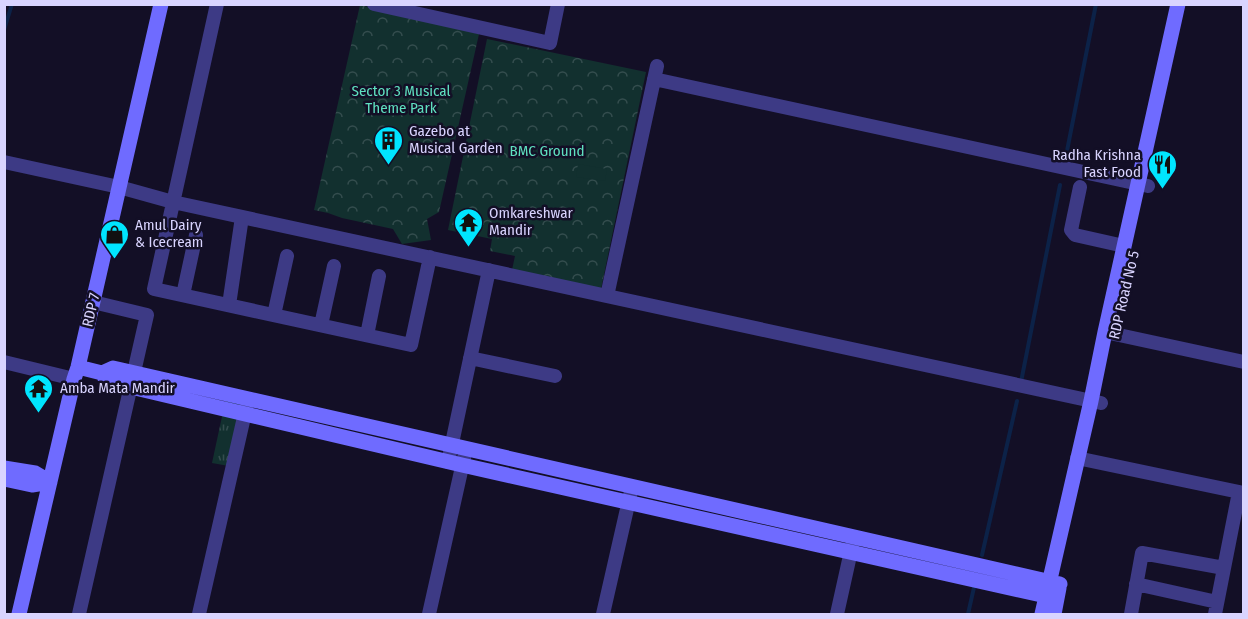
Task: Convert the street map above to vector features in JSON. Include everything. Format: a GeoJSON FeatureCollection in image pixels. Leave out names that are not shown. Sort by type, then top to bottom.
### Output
{"type":"FeatureCollection","features":[{"type":"Feature","properties":{"kind":"street","name":"RDP 7"},"geometry":{"type":"LineString","coordinates":[[19,615],[161,4]]}},
{"type":"Feature","properties":{"kind":"street"},"geometry":{"type":"LineString","coordinates":[[217,4],[154,289],[411,345],[430,258]]}},
{"type":"Feature","properties":{"kind":"street"},"geometry":{"type":"LineString","coordinates":[[374,4],[550,43],[558,4]]}},
{"type":"Feature","properties":{"kind":"street","name":"RDP Road No 5"},"geometry":{"type":"LineString","coordinates":[[1110,333],[1124,246],[1144,185],[1178,4]]}},
{"type":"Feature","properties":{"kind":"street","name":"RDP Road No 5"},"geometry":{"type":"LineString","coordinates":[[1053,590],[1187,4]]}},
{"type":"Feature","properties":{"kind":"street"},"geometry":{"type":"LineString","coordinates":[[607,296],[656,72],[1144,185]]}},
{"type":"Feature","properties":{"kind":"street"},"geometry":{"type":"LineString","coordinates":[[4,162],[119,187],[173,202],[1096,402]]}},
{"type":"Feature","properties":{"kind":"street"},"geometry":{"type":"LineString","coordinates":[[1080,187],[1071,230],[1075,235],[1124,246]]}},
{"type":"Feature","properties":{"kind":"street"},"geometry":{"type":"LineString","coordinates":[[229,305],[242,217]]}},
{"type":"Feature","properties":{"kind":"street"},"geometry":{"type":"LineString","coordinates":[[183,295],[196,235]]}},
{"type":"Feature","properties":{"kind":"street"},"geometry":{"type":"LineString","coordinates":[[274,315],[287,256]]}},
{"type":"Feature","properties":{"kind":"street"},"geometry":{"type":"LineString","coordinates":[[321,325],[334,266]]}},
{"type":"Feature","properties":{"kind":"street"},"geometry":{"type":"LineString","coordinates":[[429,615],[458,447],[470,358],[489,270]]}},
{"type":"Feature","properties":{"kind":"street"},"geometry":{"type":"LineString","coordinates":[[367,335],[380,276]]}},
{"type":"Feature","properties":{"kind":"street"},"geometry":{"type":"LineString","coordinates":[[79,615],[147,315],[93,302]]}},
{"type":"Feature","properties":{"kind":"street"},"geometry":{"type":"LineString","coordinates":[[1110,333],[1244,362]]}},
{"type":"Feature","properties":{"kind":"street"},"geometry":{"type":"LineString","coordinates":[[470,358],[555,376]]}},
{"type":"Feature","properties":{"kind":"street"},"geometry":{"type":"LineString","coordinates":[[4,362],[76,373],[102,373],[106,381],[133,380],[247,406],[458,447],[632,487],[852,545]]}},
{"type":"Feature","properties":{"kind":"street"},"geometry":{"type":"LineString","coordinates":[[247,406],[455,463],[628,503],[852,545],[1053,590]]}},
{"type":"Feature","properties":{"kind":"street"},"geometry":{"type":"LineString","coordinates":[[199,615],[247,406]]}},
{"type":"Feature","properties":{"kind":"street"},"geometry":{"type":"LineString","coordinates":[[1082,459],[1241,493],[1216,608],[1136,584]]}},
{"type":"Feature","properties":{"kind":"street"},"geometry":{"type":"LineString","coordinates":[[4,468],[35,474],[50,482]]}},
{"type":"Feature","properties":{"kind":"street"},"geometry":{"type":"LineString","coordinates":[[4,479],[32,485],[50,482]]}},
{"type":"Feature","properties":{"kind":"street"},"geometry":{"type":"LineString","coordinates":[[603,615],[632,487]]}},
{"type":"Feature","properties":{"kind":"street"},"geometry":{"type":"LineString","coordinates":[[837,615],[852,545]]}},
{"type":"Feature","properties":{"kind":"street"},"geometry":{"type":"LineString","coordinates":[[1131,615],[1142,553],[1224,568]]}},
{"type":"Feature","properties":{"kind":"street"},"geometry":{"type":"LineString","coordinates":[[1042,615],[1053,590]]}},
{"type":"Feature","properties":{"kind":"street"},"geometry":{"type":"LineString","coordinates":[[1053,590],[1054,615]]}},
{"type":"Feature","properties":{"kind":"green space","name":"Sector 3 Musical Theme Park"},"geometry":{"type":"Polygon","coordinates":[[[360,5],[479,34],[439,212],[427,219],[431,240],[402,244],[393,229],[314,210],[360,5]]]}},
{"type":"Feature","properties":{"kind":"green space","name":"BMC Ground"},"geometry":{"type":"Polygon","coordinates":[[[487,39],[646,72],[601,289],[512,270],[515,256],[490,251],[492,239],[448,230],[487,39]]]}},
{"type":"Feature","properties":{"kind":"green space"},"geometry":{"type":"Polygon","coordinates":[[[578,164],[607,169],[605,181],[576,177],[578,164]]]}},
{"type":"Feature","properties":{"kind":"green space"},"geometry":{"type":"Polygon","coordinates":[[[226,398],[244,403],[229,466],[212,463],[226,398]]]}},
{"type":"Feature","properties":{"kind":"waterway"},"geometry":{"type":"LineString","coordinates":[[4,30],[12,4]]}},
{"type":"Feature","properties":{"kind":"waterway"},"geometry":{"type":"LineString","coordinates":[[1064,166],[1096,4]]}},
{"type":"Feature","properties":{"kind":"waterway"},"geometry":{"type":"LineString","coordinates":[[1021,382],[1060,185]]}},
{"type":"Feature","properties":{"kind":"waterway"},"geometry":{"type":"LineString","coordinates":[[982,555],[1017,401]]}},
{"type":"Feature","properties":{"kind":"waterway"},"geometry":{"type":"LineString","coordinates":[[968,614],[975,583]]}},
{"type":"Feature","properties":{"kind":"place","name":"Gazebo at Musical Garden"},"geometry":{"type":"Point","coordinates":[388,166]}},
{"type":"Feature","properties":{"kind":"place","name":"Radha Krishna Fast Food"},"geometry":{"type":"Point","coordinates":[1162,190]}},
{"type":"Feature","properties":{"kind":"place","name":"Omkareshwar Mandir"},"geometry":{"type":"Point","coordinates":[468,248]}},
{"type":"Feature","properties":{"kind":"place","name":"Amul Dairy & Icecream"},"geometry":{"type":"Point","coordinates":[114,260]}},
{"type":"Feature","properties":{"kind":"place","name":"Amba Mata Mandir"},"geometry":{"type":"Point","coordinates":[39,414]}}]}
